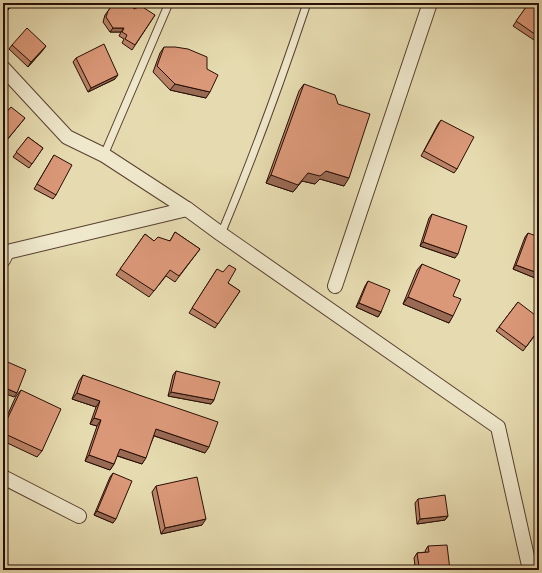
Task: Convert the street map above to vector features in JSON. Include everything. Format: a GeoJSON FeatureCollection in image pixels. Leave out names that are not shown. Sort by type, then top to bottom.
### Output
{"type":"FeatureCollection","features":[{"type":"Feature","properties":{"kind":"street"},"geometry":{"type":"LineString","coordinates":[[336,286],[430,3]]}},
{"type":"Feature","properties":{"kind":"street"},"geometry":{"type":"LineString","coordinates":[[3,68],[67,136],[104,155],[187,209],[498,427],[530,570]]}},
{"type":"Feature","properties":{"kind":"street"},"geometry":{"type":"LineString","coordinates":[[4,254],[187,209]]}},
{"type":"Feature","properties":{"kind":"street"},"geometry":{"type":"LineString","coordinates":[[3,477],[79,516]]}},
{"type":"Feature","properties":{"kind":"lane"},"geometry":{"type":"LineString","coordinates":[[104,155],[169,3]]}},
{"type":"Feature","properties":{"kind":"lane"},"geometry":{"type":"LineString","coordinates":[[221,234],[243,182],[289,57],[307,3]]}},
{"type":"Feature","properties":{"kind":"building"},"geometry":{"type":"Polygon","coordinates":[[[3,3],[14,3],[3,14],[3,3]]]}},
{"type":"Feature","properties":{"kind":"building"},"geometry":{"type":"Polygon","coordinates":[[[114,3],[132,3],[134,9],[141,6],[155,15],[135,45],[125,39],[127,35],[122,32],[124,28],[113,28],[106,17],[108,11],[114,3]]]}},
{"type":"Feature","properties":{"kind":"building"},"geometry":{"type":"Polygon","coordinates":[[[529,3],[536,3],[539,5],[539,37],[516,21],[529,3]]]}},
{"type":"Feature","properties":{"kind":"building"},"geometry":{"type":"Polygon","coordinates":[[[27,28],[46,46],[31,62],[12,45],[27,28]]]}},
{"type":"Feature","properties":{"kind":"building"},"geometry":{"type":"Polygon","coordinates":[[[104,44],[118,75],[91,88],[76,58],[104,44]]]}},
{"type":"Feature","properties":{"kind":"building"},"geometry":{"type":"Polygon","coordinates":[[[164,47],[188,49],[207,57],[207,69],[218,75],[210,92],[175,84],[157,66],[164,47]]]}},
{"type":"Feature","properties":{"kind":"building"},"geometry":{"type":"Polygon","coordinates":[[[304,84],[335,95],[338,104],[370,114],[349,178],[326,171],[320,176],[308,173],[298,185],[271,175],[304,84]]]}},
{"type":"Feature","properties":{"kind":"building"},"geometry":{"type":"Polygon","coordinates":[[[11,107],[25,118],[6,141],[3,138],[3,116],[11,107]]]}},
{"type":"Feature","properties":{"kind":"building"},"geometry":{"type":"Polygon","coordinates":[[[441,120],[474,137],[457,169],[424,151],[441,120]]]}},
{"type":"Feature","properties":{"kind":"building"},"geometry":{"type":"Polygon","coordinates":[[[28,137],[43,148],[32,164],[16,152],[28,137]]]}},
{"type":"Feature","properties":{"kind":"building"},"geometry":{"type":"Polygon","coordinates":[[[54,155],[72,165],[56,195],[37,184],[54,155]]]}},
{"type":"Feature","properties":{"kind":"building"},"geometry":{"type":"Polygon","coordinates":[[[3,197],[7,199],[3,208],[3,197]]]}},
{"type":"Feature","properties":{"kind":"building"},"geometry":{"type":"Polygon","coordinates":[[[432,214],[467,226],[458,254],[423,242],[432,214]]]}},
{"type":"Feature","properties":{"kind":"building"},"geometry":{"type":"Polygon","coordinates":[[[175,232],[200,249],[179,276],[170,270],[154,291],[120,269],[145,234],[154,241],[158,237],[170,241],[175,232]]]}},
{"type":"Feature","properties":{"kind":"building"},"geometry":{"type":"Polygon","coordinates":[[[528,233],[539,237],[538,273],[516,265],[528,233]]]}},
{"type":"Feature","properties":{"kind":"building"},"geometry":{"type":"Polygon","coordinates":[[[422,264],[460,280],[453,296],[461,299],[453,316],[408,297],[422,264]]]}},
{"type":"Feature","properties":{"kind":"building"},"geometry":{"type":"Polygon","coordinates":[[[229,265],[236,269],[228,283],[240,291],[218,324],[192,308],[217,269],[223,272],[229,265]]]}},
{"type":"Feature","properties":{"kind":"building"},"geometry":{"type":"Polygon","coordinates":[[[368,281],[390,290],[381,312],[359,303],[368,281]]]}},
{"type":"Feature","properties":{"kind":"building"},"geometry":{"type":"Polygon","coordinates":[[[518,302],[539,318],[539,329],[526,347],[499,327],[518,302]]]}},
{"type":"Feature","properties":{"kind":"building"},"geometry":{"type":"Polygon","coordinates":[[[3,360],[26,370],[17,393],[3,387],[3,360]]]}},
{"type":"Feature","properties":{"kind":"building"},"geometry":{"type":"Polygon","coordinates":[[[176,371],[220,382],[214,400],[171,392],[176,371]]]}},
{"type":"Feature","properties":{"kind":"building"},"geometry":{"type":"Polygon","coordinates":[[[83,375],[218,422],[209,447],[156,429],[146,458],[120,449],[114,464],[89,455],[101,420],[94,418],[100,401],[77,393],[83,375]]]}},
{"type":"Feature","properties":{"kind":"building"},"geometry":{"type":"Polygon","coordinates":[[[21,390],[61,409],[42,451],[3,433],[3,428],[21,390]]]}},
{"type":"Feature","properties":{"kind":"building"},"geometry":{"type":"Polygon","coordinates":[[[113,473],[132,481],[116,519],[97,511],[113,473]]]}},
{"type":"Feature","properties":{"kind":"building"},"geometry":{"type":"Polygon","coordinates":[[[197,477],[206,519],[165,528],[156,486],[197,477]]]}},
{"type":"Feature","properties":{"kind":"building"},"geometry":{"type":"Polygon","coordinates":[[[445,495],[448,516],[420,519],[418,499],[445,495]]]}},
{"type":"Feature","properties":{"kind":"building"},"geometry":{"type":"Polygon","coordinates":[[[447,545],[450,570],[404,570],[404,567],[419,566],[417,553],[429,552],[428,546],[447,545]]]}}]}
